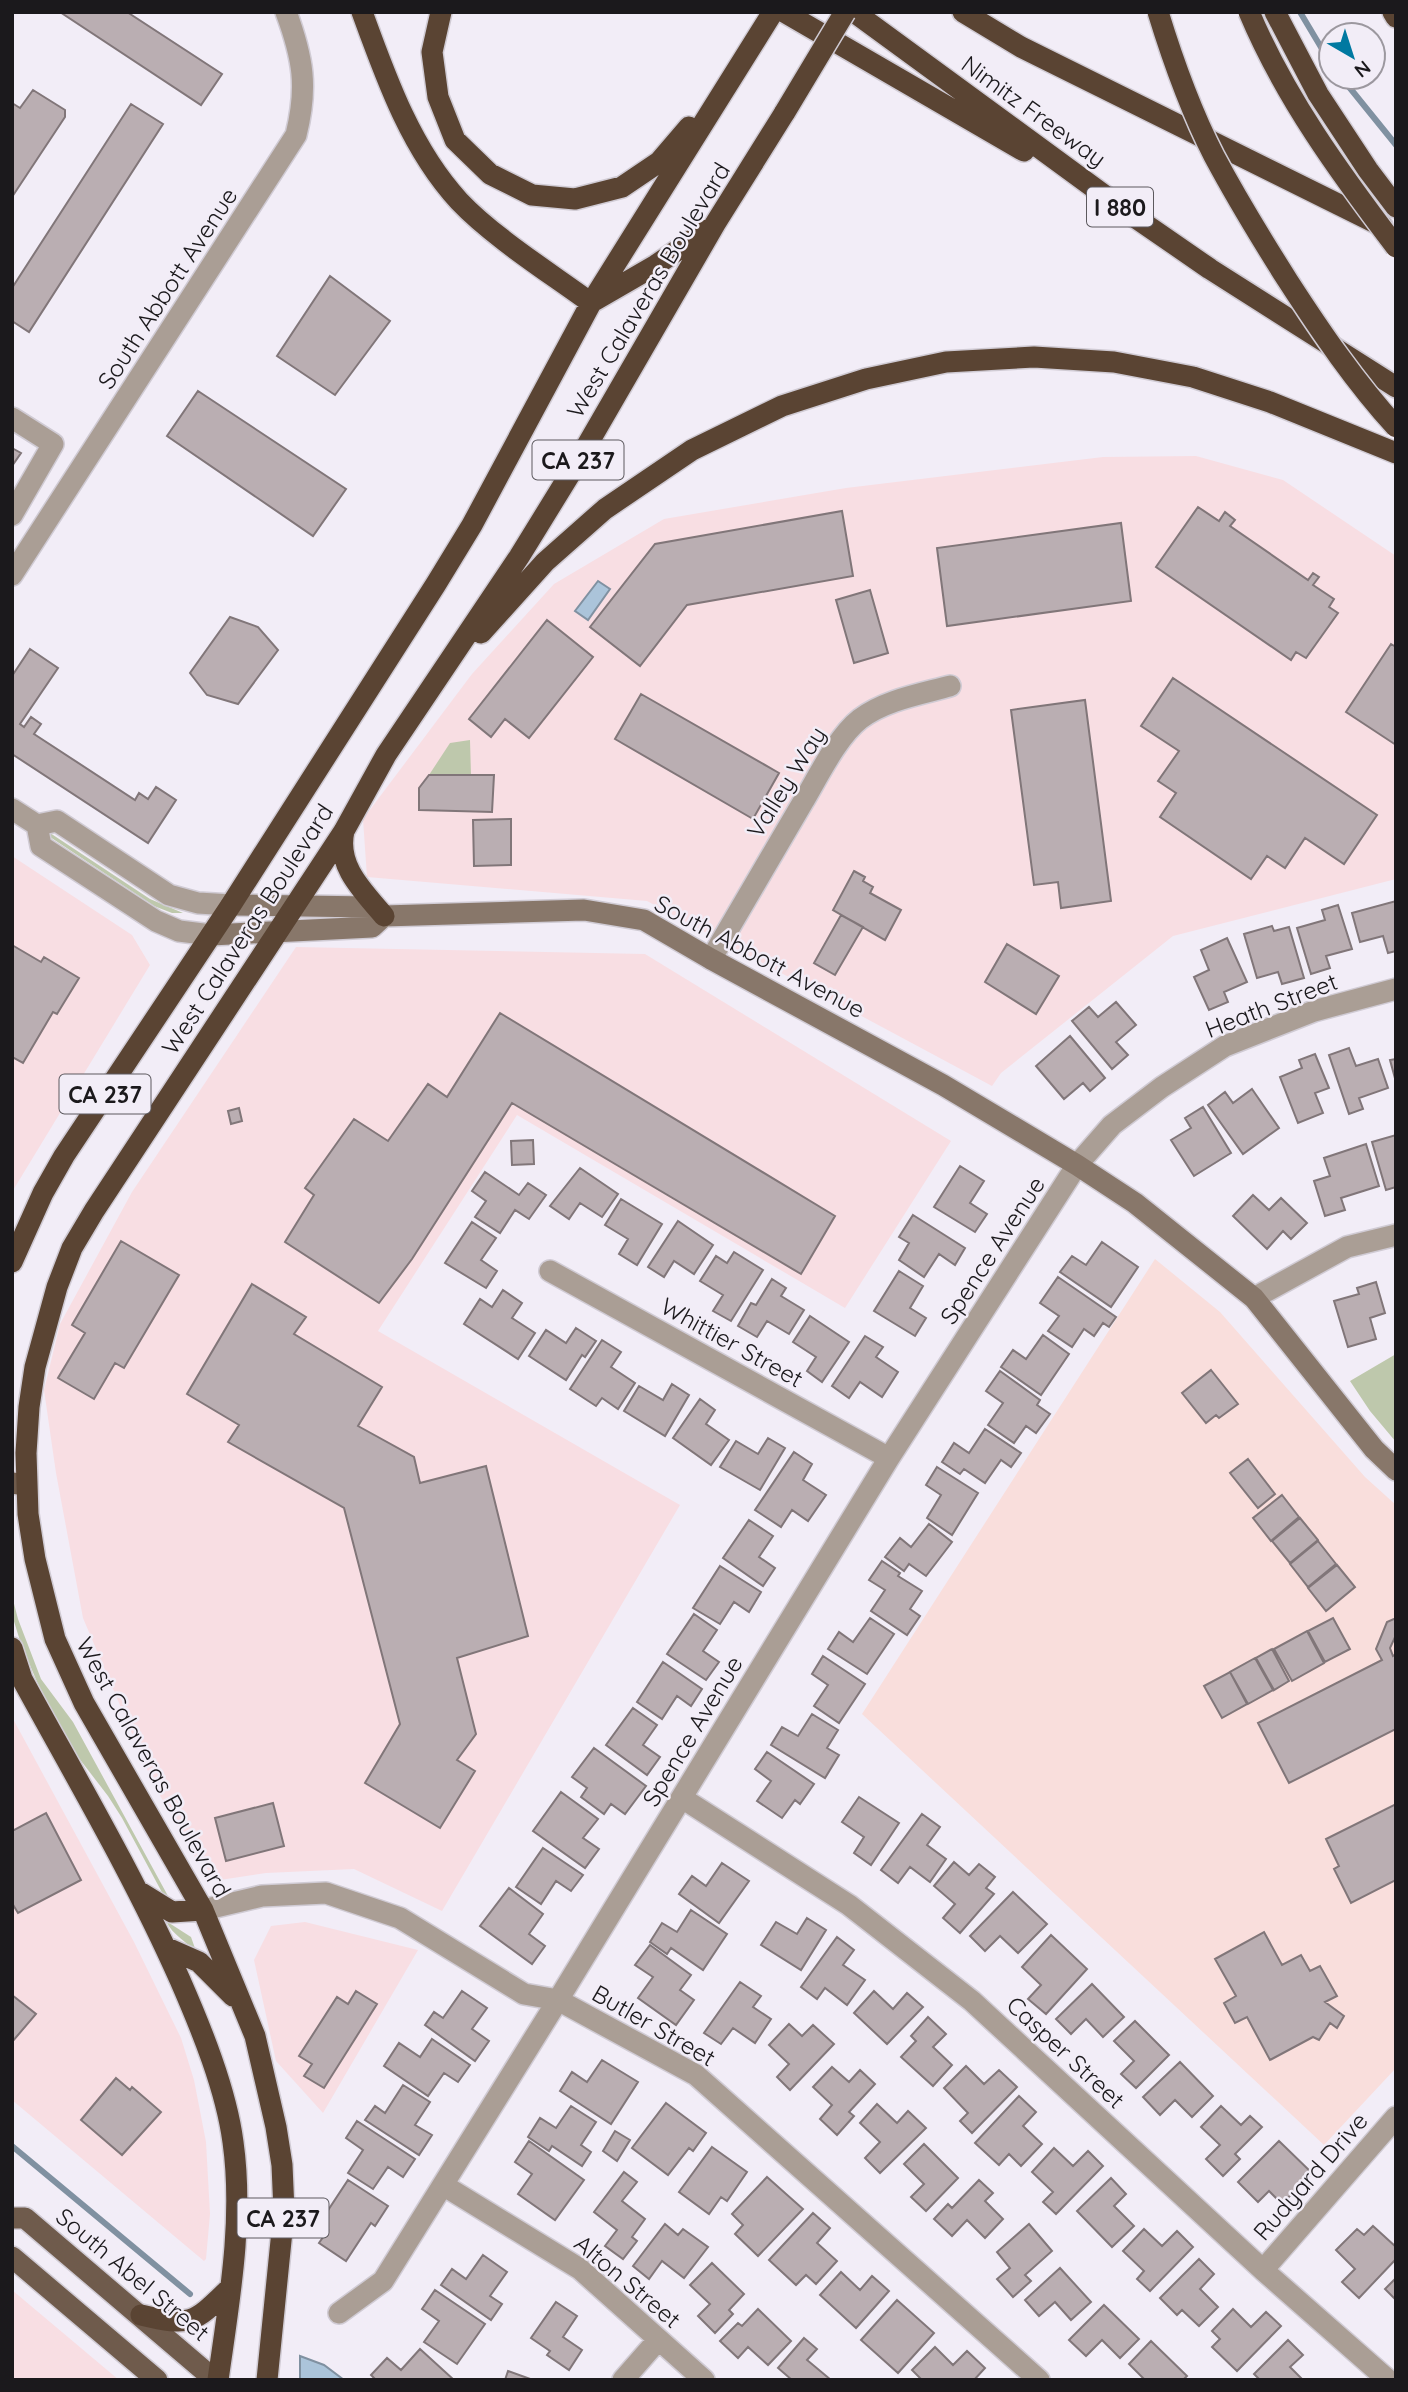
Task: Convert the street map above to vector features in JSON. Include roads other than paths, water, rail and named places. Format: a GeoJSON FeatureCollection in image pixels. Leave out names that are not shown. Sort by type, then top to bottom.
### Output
{"type":"FeatureCollection","features":[{"type":"Feature","properties":{"kind":"highway"},"geometry":{"type":"LineString","coordinates":[[362,12],[378,56],[422,152],[460,202],[501,237],[591,303],[656,265],[715,224]]}},
{"type":"Feature","properties":{"kind":"highway"},"geometry":{"type":"LineString","coordinates":[[441,12],[432,52],[438,97],[454,140],[490,174],[532,195],[575,199],[622,187],[659,162],[734,76]]}},
{"type":"Feature","properties":{"kind":"highway","name":"West Calaveras Boulevard"},"geometry":{"type":"LineString","coordinates":[[12,1262],[43,1193],[64,1156],[231,905],[472,526],[591,303],[773,12]]}},
{"type":"Feature","properties":{"kind":"highway"},"geometry":{"type":"LineString","coordinates":[[783,12],[1123,209]]}},
{"type":"Feature","properties":{"kind":"highway","name":"West Calaveras Boulevard"},"geometry":{"type":"LineString","coordinates":[[267,2380],[284,2211],[282,2165],[276,2127],[255,2036],[203,1910],[84,1703],[55,1639],[17,1486],[35,1367],[48,1312],[72,1248],[114,1179],[344,831],[386,755],[519,557],[575,466],[715,224],[845,12]]}},
{"type":"Feature","properties":{"kind":"highway","name":"Nimitz Freeway"},"geometry":{"type":"LineString","coordinates":[[854,12],[1123,209],[1210,269],[1396,387]]}},
{"type":"Feature","properties":{"kind":"highway","name":"Nimitz Freeway"},"geometry":{"type":"LineString","coordinates":[[963,12],[1021,47],[1396,233]]}},
{"type":"Feature","properties":{"kind":"highway"},"geometry":{"type":"LineString","coordinates":[[1158,12],[1174,62],[1214,155],[1253,224],[1318,328],[1371,400],[1396,427]]}},
{"type":"Feature","properties":{"kind":"highway"},"geometry":{"type":"LineString","coordinates":[[1249,12],[1297,107],[1348,184],[1396,247]]}},
{"type":"Feature","properties":{"kind":"highway"},"geometry":{"type":"LineString","coordinates":[[1275,12],[1318,94],[1396,207]]}},
{"type":"Feature","properties":{"kind":"highway"},"geometry":{"type":"LineString","coordinates":[[1393,12],[1396,17]]}},
{"type":"Feature","properties":{"kind":"highway"},"geometry":{"type":"LineString","coordinates":[[430,690],[545,562],[605,509],[692,450],[782,406],[866,379],[946,362],[1034,357],[1114,362],[1206,382],[1270,402],[1396,453]]}},
{"type":"Feature","properties":{"kind":"highway"},"geometry":{"type":"LineString","coordinates":[[344,831],[341,845],[351,875],[384,916]]}},
{"type":"Feature","properties":{"kind":"highway","name":"CA 237"},"geometry":{"type":"LineString","coordinates":[[12,1648],[22,1679],[138,1891],[198,2021],[215,2068],[233,2139],[237,2223],[217,2380]]}},
{"type":"Feature","properties":{"kind":"highway"},"geometry":{"type":"LineString","coordinates":[[138,1891],[172,1912],[203,1910]]}},
{"type":"Feature","properties":{"kind":"highway"},"geometry":{"type":"LineString","coordinates":[[165,1947],[199,1962],[239,2002]]}},
{"type":"Feature","properties":{"kind":"highway"},"geometry":{"type":"LineString","coordinates":[[141,2315],[167,2322],[184,2323],[204,2314],[230,2288]]}},
{"type":"Feature","properties":{"kind":"main road","name":"South Abel Street"},"geometry":{"type":"LineString","coordinates":[[12,2218],[25,2218],[217,2380]]}},
{"type":"Feature","properties":{"kind":"main road"},"geometry":{"type":"LineString","coordinates":[[12,2257],[157,2380]]}},
{"type":"Feature","properties":{"kind":"street","name":"South Abbott Avenue"},"geometry":{"type":"LineString","coordinates":[[12,575],[296,135],[304,82],[299,51],[286,12]]}},
{"type":"Feature","properties":{"kind":"street"},"geometry":{"type":"LineString","coordinates":[[12,418],[53,444],[12,515]]}},
{"type":"Feature","properties":{"kind":"street","name":"Valley Way"},"geometry":{"type":"LineString","coordinates":[[711,959],[837,746],[859,720],[899,700],[950,686]]}},
{"type":"Feature","properties":{"kind":"street","name":"South Abbott Avenue"},"geometry":{"type":"LineString","coordinates":[[12,809],[37,825],[57,821],[169,895],[198,903],[293,908],[370,907],[384,916],[584,911],[644,920],[943,1085],[1135,1203],[1254,1298],[1367,1441],[1396,1471]]}},
{"type":"Feature","properties":{"kind":"street","name":"South Abbott Avenue"},"geometry":{"type":"LineString","coordinates":[[37,825],[41,846],[136,910],[178,931],[211,935],[372,927],[384,916]]}},
{"type":"Feature","properties":{"kind":"street","name":"Heath Street"},"geometry":{"type":"LineString","coordinates":[[1077,1165],[1112,1125],[1162,1087],[1225,1046],[1314,1011],[1396,989]]}},
{"type":"Feature","properties":{"kind":"street","name":"Spence Avenue"},"geometry":{"type":"LineString","coordinates":[[339,2313],[383,2281],[889,1458],[1077,1165]]}},
{"type":"Feature","properties":{"kind":"street"},"geometry":{"type":"LineString","coordinates":[[1254,1298],[1347,1247],[1396,1235]]}},
{"type":"Feature","properties":{"kind":"street","name":"Whittier Street"},"geometry":{"type":"LineString","coordinates":[[550,1271],[889,1458]]}},
{"type":"Feature","properties":{"kind":"street","name":"Casper Street"},"geometry":{"type":"LineString","coordinates":[[681,1798],[849,1905],[972,2001],[1264,2270],[1388,2380]]}},
{"type":"Feature","properties":{"kind":"street","name":"Butler Street"},"geometry":{"type":"LineString","coordinates":[[203,1910],[262,1896],[326,1893],[400,1919],[524,1994],[558,2000],[696,2075],[1039,2380]]}},
{"type":"Feature","properties":{"kind":"street","name":"Rudyard Drive"},"geometry":{"type":"LineString","coordinates":[[1264,2270],[1396,2117]]}},
{"type":"Feature","properties":{"kind":"street","name":"Alton Street"},"geometry":{"type":"LineString","coordinates":[[443,2185],[580,2269],[704,2380]]}},
{"type":"Feature","properties":{"kind":"street"},"geometry":{"type":"LineString","coordinates":[[623,2380],[658,2340]]}},
{"type":"Feature","properties":{"kind":"water"},"geometry":{"type":"Polygon","coordinates":[[[598,581],[610,589],[588,620],[575,611],[598,581]]]}},
{"type":"Feature","properties":{"kind":"water"},"geometry":{"type":"Polygon","coordinates":[[[300,2356],[324,2365],[344,2380],[300,2380],[300,2356]]]}},
{"type":"Feature","properties":{"kind":"waterway"},"geometry":{"type":"LineString","coordinates":[[1300,12],[1317,41]]}},
{"type":"Feature","properties":{"kind":"waterway"},"geometry":{"type":"LineString","coordinates":[[1352,91],[1396,145]]}},
{"type":"Feature","properties":{"kind":"waterway"},"geometry":{"type":"LineString","coordinates":[[12,2146],[190,2294]]}}]}
